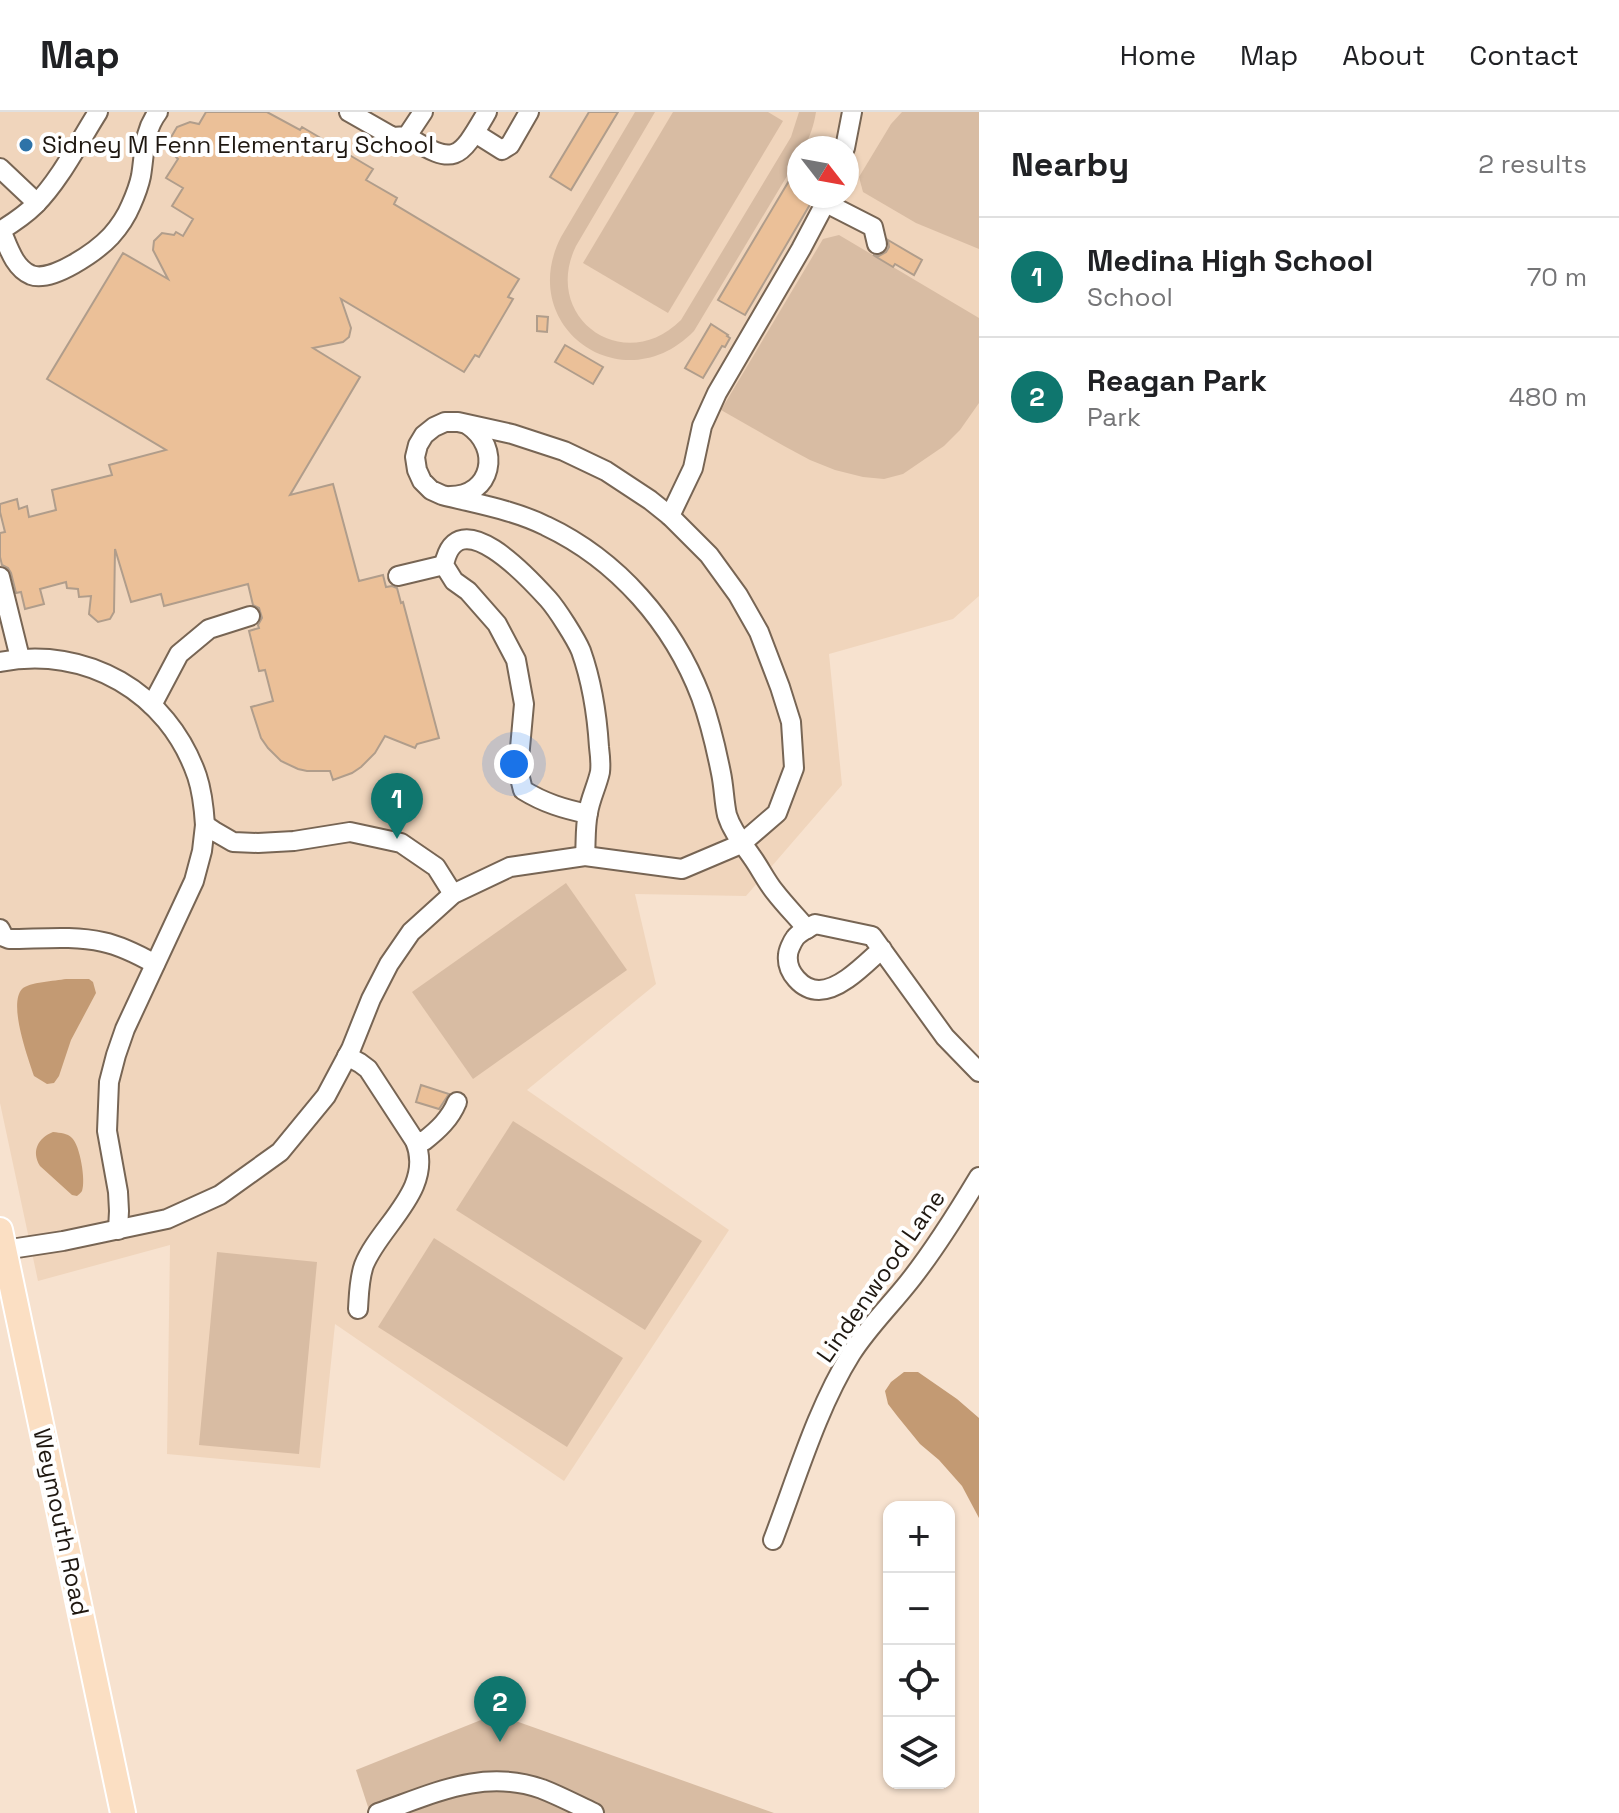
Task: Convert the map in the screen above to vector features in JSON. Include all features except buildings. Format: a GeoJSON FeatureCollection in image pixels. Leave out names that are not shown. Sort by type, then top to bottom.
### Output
{"type":"FeatureCollection","features":[{"type":"Feature","properties":{"kind":"main road","name":"Weymouth Road"},"geometry":{"type":"LineString","coordinates":[[2,1240],[6,1290],[123,1813]]}},
{"type":"Feature","properties":{"kind":"street"},"geometry":{"type":"LineString","coordinates":[[98,112],[37,203],[21,218],[0,230],[19,266],[31,275],[41,277],[60,271],[99,247],[122,223],[141,176],[147,132],[158,112]]}},
{"type":"Feature","properties":{"kind":"street"},"geometry":{"type":"LineString","coordinates":[[349,112],[393,137],[407,136],[440,155],[453,155],[464,147],[487,112]]}},
{"type":"Feature","properties":{"kind":"street"},"geometry":{"type":"LineString","coordinates":[[407,136],[423,112]]}},
{"type":"Feature","properties":{"kind":"street"},"geometry":{"type":"LineString","coordinates":[[475,133],[502,150],[510,145],[529,112]]}},
{"type":"Feature","properties":{"kind":"street"},"geometry":{"type":"LineString","coordinates":[[847,136],[852,112]]}},
{"type":"Feature","properties":{"kind":"street"},"geometry":{"type":"LineString","coordinates":[[0,168],[37,203]]}},
{"type":"Feature","properties":{"kind":"street"},"geometry":{"type":"LineString","coordinates":[[670,516],[687,484],[702,426],[717,393],[823,208]]}},
{"type":"Feature","properties":{"kind":"street"},"geometry":{"type":"LineString","coordinates":[[841,208],[873,227],[877,244]]}},
{"type":"Feature","properties":{"kind":"street"},"geometry":{"type":"LineString","coordinates":[[2,1240],[63,1241],[167,1219],[220,1195],[280,1152],[326,1096],[389,964],[411,932],[453,894],[510,867],[585,856],[682,869],[741,844],[777,813],[794,768],[791,722],[759,632],[738,595],[709,555],[670,516],[606,471],[564,451],[512,434],[445,422],[424,435],[415,457],[422,481],[431,490],[526,517],[548,527],[607,566],[639,594],[662,621],[701,697],[718,760],[727,816],[741,844],[775,892],[807,929]]}},
{"type":"Feature","properties":{"kind":"street"},"geometry":{"type":"LineString","coordinates":[[442,495],[466,494],[476,488],[488,467],[489,455],[480,434],[458,422]]}},
{"type":"Feature","properties":{"kind":"street"},"geometry":{"type":"LineString","coordinates":[[585,856],[588,814],[600,769],[597,713],[580,649],[551,601],[508,559],[473,538],[462,540],[453,545],[444,565],[454,581],[468,591],[497,624],[516,660],[524,704],[518,770],[523,790],[541,801],[588,814]]}},
{"type":"Feature","properties":{"kind":"street"},"geometry":{"type":"LineString","coordinates":[[398,576],[444,565]]}},
{"type":"Feature","properties":{"kind":"street"},"geometry":{"type":"LineString","coordinates":[[0,577],[20,658]]}},
{"type":"Feature","properties":{"kind":"street"},"geometry":{"type":"LineString","coordinates":[[152,705],[179,654],[209,629],[250,616]]}},
{"type":"Feature","properties":{"kind":"street"},"geometry":{"type":"LineString","coordinates":[[0,662],[20,658],[58,659],[87,666],[131,687],[152,705],[180,742],[197,777],[205,825],[194,881],[125,1029],[109,1082],[107,1131],[118,1192],[118,1230]]}},
{"type":"Feature","properties":{"kind":"street"},"geometry":{"type":"LineString","coordinates":[[205,825],[233,842],[294,841],[350,832],[401,843],[436,867],[453,894]]}},
{"type":"Feature","properties":{"kind":"street"},"geometry":{"type":"LineString","coordinates":[[882,949],[855,973],[820,990],[807,987],[797,980],[789,967],[787,954],[796,935],[815,924],[872,936],[882,949],[945,1037],[979,1072]]}},
{"type":"Feature","properties":{"kind":"street"},"geometry":{"type":"LineString","coordinates":[[0,929],[9,939],[86,939],[103,942],[155,964]]}},
{"type":"Feature","properties":{"kind":"street"},"geometry":{"type":"LineString","coordinates":[[347,1056],[368,1069],[420,1152],[414,1186],[365,1262],[358,1309]]}},
{"type":"Feature","properties":{"kind":"street"},"geometry":{"type":"LineString","coordinates":[[415,1141],[424,1141],[441,1126],[457,1102]]}},
{"type":"Feature","properties":{"kind":"street","name":"Lindenwood Lane"},"geometry":{"type":"LineString","coordinates":[[773,1540],[835,1381],[867,1332],[943,1236],[979,1177]]}},
{"type":"Feature","properties":{"kind":"street"},"geometry":{"type":"LineString","coordinates":[[378,1813],[458,1784],[496,1780],[542,1789],[594,1813]]}},
{"type":"Feature","properties":{"kind":"shaded area"},"geometry":{"type":"Polygon","coordinates":[[[0,112],[979,112],[979,596],[953,619],[829,654],[842,785],[746,896],[635,894],[656,984],[527,1090],[729,1230],[564,1481],[335,1324],[320,1468],[167,1454],[170,1245],[38,1281],[0,1103],[0,112]]]}},
{"type":"Feature","properties":{"kind":"shaded area"},"geometry":{"type":"Polygon","coordinates":[[[635,112],[655,112],[576,246],[568,272],[570,296],[579,316],[594,331],[614,341],[636,343],[659,336],[681,320],[787,144],[787,176],[694,331],[666,352],[637,360],[609,357],[584,345],[564,326],[552,300],[551,270],[561,237],[635,112]]]}},
{"type":"Feature","properties":{"kind":"shaded area"},"geometry":{"type":"Polygon","coordinates":[[[673,112],[768,112],[783,121],[668,313],[583,263],[673,112]]]}},
{"type":"Feature","properties":{"kind":"shaded area"},"geometry":{"type":"Polygon","coordinates":[[[799,112],[816,112],[809,136],[791,136],[799,112]]]}},
{"type":"Feature","properties":{"kind":"shaded area"},"geometry":{"type":"Polygon","coordinates":[[[902,112],[979,112],[979,249],[916,223],[863,192],[859,177],[891,124],[902,112]]]}},
{"type":"Feature","properties":{"kind":"shaded area"},"geometry":{"type":"Polygon","coordinates":[[[839,235],[979,318],[979,403],[944,446],[903,474],[884,479],[835,470],[810,460],[721,410],[823,239],[839,235]]]}},
{"type":"Feature","properties":{"kind":"shaded area"},"geometry":{"type":"Polygon","coordinates":[[[566,883],[627,970],[473,1079],[412,992],[566,883]]]}},
{"type":"Feature","properties":{"kind":"shaded area"},"geometry":{"type":"Polygon","coordinates":[[[89,979],[96,993],[71,1040],[59,1076],[54,1083],[47,1084],[34,1076],[20,1031],[18,996],[22,989],[30,985],[89,979]]]}},
{"type":"Feature","properties":{"kind":"shaded area"},"geometry":{"type":"Polygon","coordinates":[[[513,1121],[702,1241],[645,1330],[456,1210],[513,1121]]]}},
{"type":"Feature","properties":{"kind":"shaded area"},"geometry":{"type":"Polygon","coordinates":[[[53,1132],[70,1136],[78,1148],[83,1179],[82,1191],[77,1196],[72,1195],[37,1160],[38,1146],[43,1138],[53,1132]]]}},
{"type":"Feature","properties":{"kind":"shaded area"},"geometry":{"type":"Polygon","coordinates":[[[434,1238],[623,1358],[567,1447],[378,1327],[434,1238]]]}},
{"type":"Feature","properties":{"kind":"shaded area"},"geometry":{"type":"Polygon","coordinates":[[[217,1252],[317,1262],[299,1454],[199,1445],[217,1252]]]}},
{"type":"Feature","properties":{"kind":"shaded area"},"geometry":{"type":"Polygon","coordinates":[[[904,1372],[918,1372],[979,1418],[979,1518],[962,1486],[920,1444],[888,1404],[885,1391],[904,1372]]]}},
{"type":"Feature","properties":{"kind":"shaded area"},"geometry":{"type":"Polygon","coordinates":[[[496,1714],[774,1813],[370,1813],[356,1770],[496,1714]]]}},
{"type":"Feature","properties":{"kind":"place","name":"Sidney M Fenn Elementary School"},"geometry":{"type":"Point","coordinates":[26,145]}},
{"type":"Feature","properties":{"kind":"place","name":"Medina High School"},"geometry":{"type":"Point","coordinates":[397,839]}},
{"type":"Feature","properties":{"kind":"place","name":"Reagan Park"},"geometry":{"type":"Point","coordinates":[500,1742]}}]}
